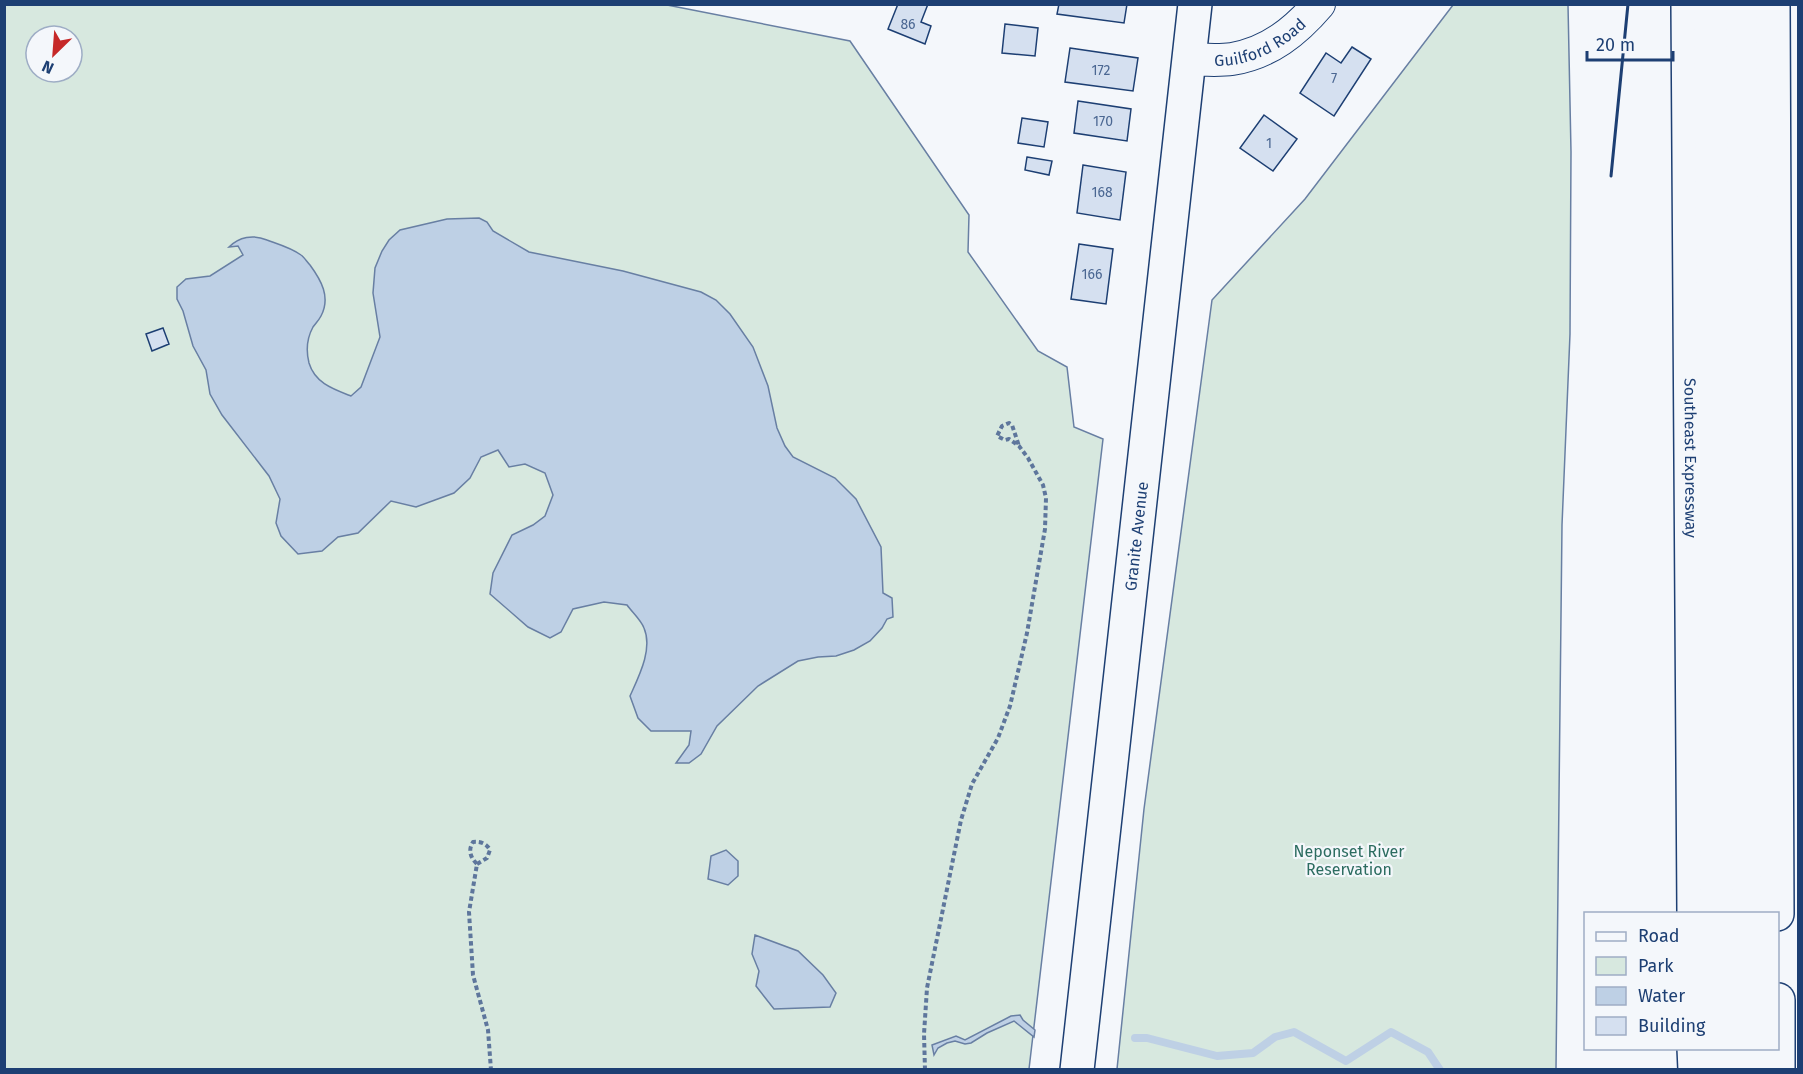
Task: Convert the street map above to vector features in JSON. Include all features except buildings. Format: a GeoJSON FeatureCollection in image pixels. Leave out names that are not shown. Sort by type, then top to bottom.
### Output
{"type":"FeatureCollection","features":[{"type":"Feature","properties":{"kind":"main road","name":"Granite Avenue"},"geometry":{"type":"LineString","coordinates":[[1077,1070],[1195,4]]}},
{"type":"Feature","properties":{"kind":"main road","name":"Southeast Expressway"},"geometry":{"type":"LineString","coordinates":[[1688,4],[1694,912]]}},
{"type":"Feature","properties":{"kind":"main road"},"geometry":{"type":"LineString","coordinates":[[1711,4],[1717,912]]}},
{"type":"Feature","properties":{"kind":"main road"},"geometry":{"type":"LineString","coordinates":[[1743,4],[1749,912]]}},
{"type":"Feature","properties":{"kind":"main road"},"geometry":{"type":"LineString","coordinates":[[1773,4],[1777,912]]}},
{"type":"Feature","properties":{"kind":"main road"},"geometry":{"type":"LineString","coordinates":[[1694,1050],[1695,1070]]}},
{"type":"Feature","properties":{"kind":"main road"},"geometry":{"type":"LineString","coordinates":[[1718,1050],[1718,1070]]}},
{"type":"Feature","properties":{"kind":"main road"},"geometry":{"type":"LineString","coordinates":[[1750,1050],[1750,1070]]}},
{"type":"Feature","properties":{"kind":"main road"},"geometry":{"type":"LineString","coordinates":[[1778,1050],[1778,1070]]}},
{"type":"Feature","properties":{"kind":"street","name":"Guilford Road"},"geometry":{"type":"LineString","coordinates":[[1189,60],[1232,59],[1260,51],[1283,39],[1319,4]]}},
{"type":"Feature","properties":{"kind":"path"},"geometry":{"type":"LineString","coordinates":[[925,1070],[924,1034],[927,988],[962,820],[972,784],[998,738],[1010,706],[1027,633],[1046,529],[1046,498],[1043,485],[1019,446],[1012,426],[1009,423],[1002,426],[997,436],[1005,440],[1009,439],[1019,446]]}},
{"type":"Feature","properties":{"kind":"path"},"geometry":{"type":"LineString","coordinates":[[477,864],[487,858],[490,850],[488,846],[479,841],[473,842],[470,846],[470,854],[477,864],[469,912],[473,975],[488,1030],[491,1070]]}},
{"type":"Feature","properties":{"kind":"green space"},"geometry":{"type":"Polygon","coordinates":[[[662,4],[850,41],[969,215],[968,252],[1038,351],[1067,367],[1074,427],[1103,439],[1029,1069],[5,1070],[5,5],[662,4]]]}},
{"type":"Feature","properties":{"kind":"green space","name":"Neponset River Reservation"},"geometry":{"type":"Polygon","coordinates":[[[1453,5],[1568,5],[1571,152],[1570,334],[1562,525],[1556,1069],[1117,1069],[1144,809],[1212,300],[1305,199],[1453,5]]]}},
{"type":"Feature","properties":{"kind":"water"},"geometry":{"type":"Polygon","coordinates":[[[479,218],[487,222],[493,231],[529,252],[623,271],[701,292],[716,300],[730,314],[753,347],[768,386],[777,428],[785,446],[793,457],[835,478],[856,499],[881,547],[883,593],[892,598],[893,617],[887,619],[870,641],[854,650],[836,656],[798,661],[758,686],[717,726],[701,754],[689,763],[676,763],[689,745],[691,731],[651,731],[638,718],[630,696],[644,662],[647,645],[641,622],[627,605],[604,602],[573,609],[561,632],[550,638],[528,627],[490,594],[493,573],[512,535],[533,525],[545,516],[553,495],[545,473],[525,464],[509,467],[498,450],[481,457],[470,478],[454,493],[416,507],[391,501],[358,533],[338,537],[322,551],[298,554],[281,536],[276,523],[280,499],[269,476],[222,415],[210,394],[206,370],[193,346],[183,311],[177,299],[177,287],[186,279],[210,276],[243,255],[238,246],[229,247],[233,244],[246,237],[262,238],[293,250],[310,265],[321,283],[325,302],[321,316],[309,336],[307,349],[309,363],[320,380],[331,388],[351,396],[361,387],[380,337],[373,293],[375,268],[389,240],[400,230],[447,219],[479,218]]]}},
{"type":"Feature","properties":{"kind":"water"},"geometry":{"type":"Polygon","coordinates":[[[726,850],[738,861],[738,876],[728,885],[708,879],[711,856],[726,850]]]}},
{"type":"Feature","properties":{"kind":"water"},"geometry":{"type":"Polygon","coordinates":[[[755,935],[798,951],[823,975],[836,993],[830,1007],[774,1009],[756,986],[759,971],[752,954],[755,935]]]}},
{"type":"Feature","properties":{"kind":"water"},"geometry":{"type":"Polygon","coordinates":[[[1020,1015],[1035,1030],[1034,1037],[1014,1021],[971,1043],[955,1041],[947,1043],[938,1048],[934,1055],[932,1045],[956,1036],[965,1040],[1011,1016],[1020,1015]]]}},
{"type":"Feature","properties":{"kind":"waterway"},"geometry":{"type":"LineString","coordinates":[[1135,1038],[1147,1038],[1217,1056],[1253,1053],[1275,1037],[1294,1032],[1346,1061],[1391,1032],[1428,1052],[1440,1070]]}},
{"type":"Feature","properties":{"kind":"wall"},"geometry":{"type":"LineString","coordinates":[[1611,176],[1628,4]]}}]}
